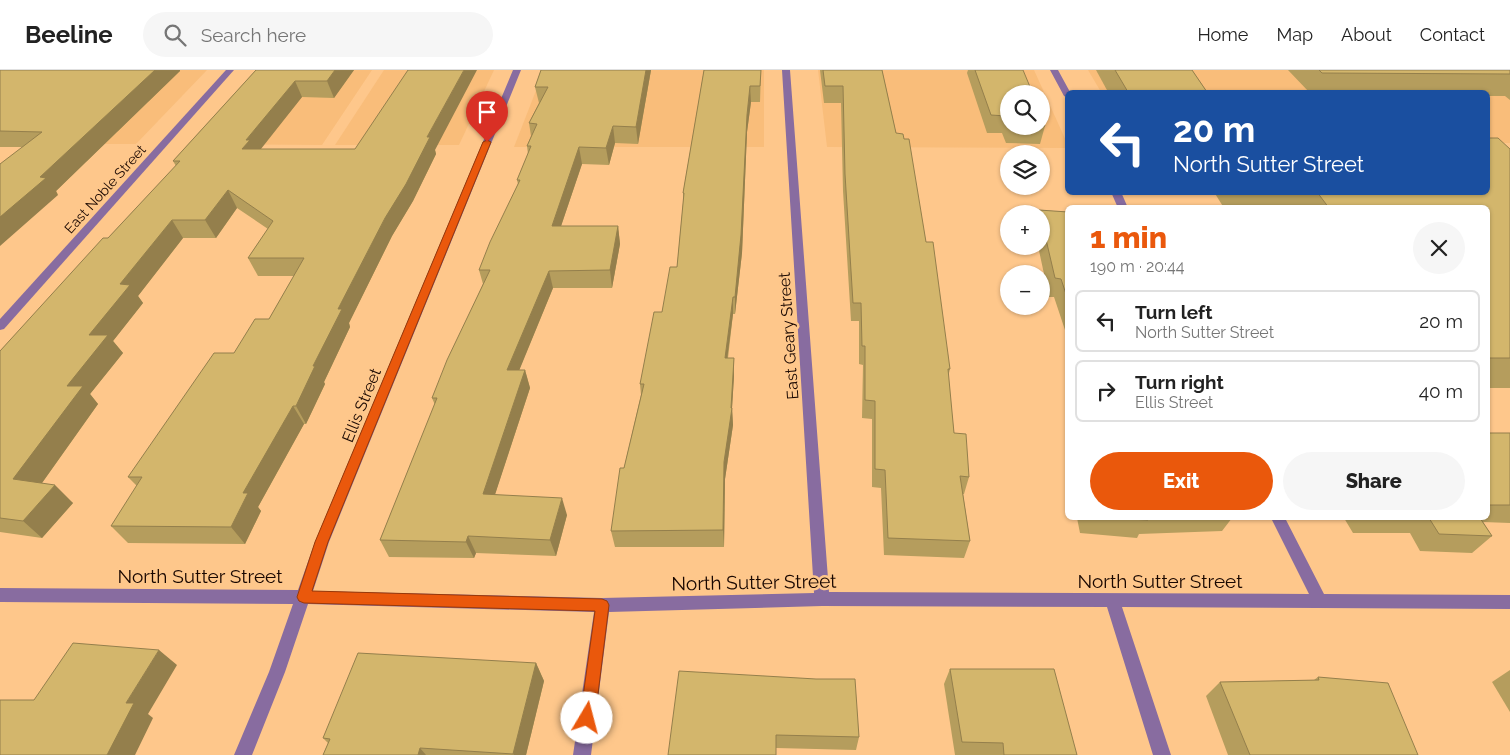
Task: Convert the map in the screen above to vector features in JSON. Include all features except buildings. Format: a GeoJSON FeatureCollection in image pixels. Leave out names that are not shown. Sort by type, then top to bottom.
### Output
{"type":"FeatureCollection","features":[{"type":"Feature","properties":{"kind":"street","name":"East Noble Street"},"geometry":{"type":"LineString","coordinates":[[0,326],[230,70]]}},
{"type":"Feature","properties":{"kind":"street","name":"Ellis Street"},"geometry":{"type":"LineString","coordinates":[[243,755],[277,672],[322,542],[517,70]]}},
{"type":"Feature","properties":{"kind":"street","name":"East Geary Street"},"geometry":{"type":"LineString","coordinates":[[786,70],[822,599]]}},
{"type":"Feature","properties":{"kind":"street"},"geometry":{"type":"LineString","coordinates":[[1054,70],[1065,90]]}},
{"type":"Feature","properties":{"kind":"street"},"geometry":{"type":"LineString","coordinates":[[1279,520],[1320,601]]}},
{"type":"Feature","properties":{"kind":"street","name":"North Sutter Street"},"geometry":{"type":"LineString","coordinates":[[0,595],[304,597],[602,605],[822,599],[1510,602]]}},
{"type":"Feature","properties":{"kind":"street"},"geometry":{"type":"LineString","coordinates":[[1113,601],[1162,755]]}},
{"type":"Feature","properties":{"kind":"street"},"geometry":{"type":"LineString","coordinates":[[582,755],[602,605]]}},
{"type":"Feature","properties":{"kind":"shaded area"},"geometry":{"type":"Polygon","coordinates":[[[96,70],[207,70],[136,144],[12,144],[96,70]]]}},
{"type":"Feature","properties":{"kind":"shaded area"},"geometry":{"type":"Polygon","coordinates":[[[262,70],[372,70],[322,145],[198,144],[262,70]]]}},
{"type":"Feature","properties":{"kind":"shaded area"},"geometry":{"type":"Polygon","coordinates":[[[384,70],[494,70],[459,145],[335,145],[384,70]]]}},
{"type":"Feature","properties":{"kind":"shaded area"},"geometry":{"type":"Polygon","coordinates":[[[544,70],[764,70],[764,147],[514,147],[544,70]]]}},
{"type":"Feature","properties":{"kind":"shaded area"},"geometry":{"type":"Polygon","coordinates":[[[818,70],[1034,70],[1041,85],[1000,85],[1000,135],[1050,135],[1050,105],[1065,139],[1065,148],[1050,148],[1050,145],[1000,145],[1000,148],[827,147],[818,70]]]}},
{"type":"Feature","properties":{"kind":"shaded area"},"geometry":{"type":"Polygon","coordinates":[[[1088,70],[1510,70],[1510,143],[1490,143],[1490,90],[1100,90],[1088,70]]]}},
{"type":"Feature","properties":{"kind":"route"},"geometry":{"type":"LineString","coordinates":[[487,142],[322,542],[304,597],[602,605],[587,718]]}}]}
